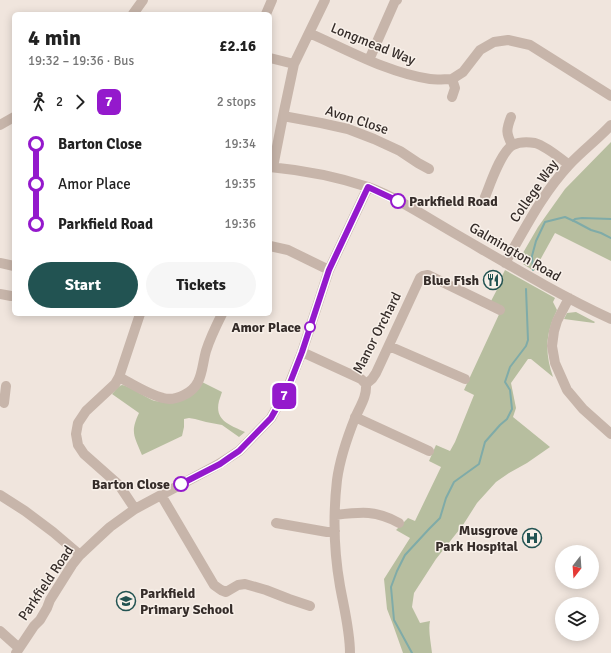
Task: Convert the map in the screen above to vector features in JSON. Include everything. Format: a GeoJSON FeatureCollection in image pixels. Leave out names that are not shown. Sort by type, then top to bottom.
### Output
{"type":"FeatureCollection","features":[{"type":"Feature","properties":{"kind":"street"},"geometry":{"type":"LineString","coordinates":[[134,12],[142,0]]}},
{"type":"Feature","properties":{"kind":"street"},"geometry":{"type":"LineString","coordinates":[[267,12],[272,0]]}},
{"type":"Feature","properties":{"kind":"street"},"geometry":{"type":"LineString","coordinates":[[272,167],[294,64],[325,0]]}},
{"type":"Feature","properties":{"kind":"street"},"geometry":{"type":"LineString","coordinates":[[369,60],[395,1],[397,0]]}},
{"type":"Feature","properties":{"kind":"street","name":"Longmead Way"},"geometry":{"type":"LineString","coordinates":[[309,33],[389,69],[432,80],[452,79]]}},
{"type":"Feature","properties":{"kind":"street"},"geometry":{"type":"LineString","coordinates":[[452,97],[455,88],[452,79],[463,72],[480,50],[494,42],[508,40],[530,45],[607,90]]}},
{"type":"Feature","properties":{"kind":"street"},"geometry":{"type":"LineString","coordinates":[[272,58],[294,64]]}},
{"type":"Feature","properties":{"kind":"street","name":"Avon Close"},"geometry":{"type":"LineString","coordinates":[[282,116],[321,123],[374,138],[419,159],[430,169]]}},
{"type":"Feature","properties":{"kind":"street"},"geometry":{"type":"LineString","coordinates":[[511,117],[507,127],[507,134],[512,145]]}},
{"type":"Feature","properties":{"kind":"street"},"geometry":{"type":"LineString","coordinates":[[0,125],[12,118]]}},
{"type":"Feature","properties":{"kind":"street","name":"College Way"},"geometry":{"type":"LineString","coordinates":[[505,263],[541,201],[569,165],[611,125]]}},
{"type":"Feature","properties":{"kind":"street"},"geometry":{"type":"LineString","coordinates":[[478,185],[486,193],[498,165],[512,145],[535,143],[555,154],[569,165]]}},
{"type":"Feature","properties":{"kind":"street","name":"Galmington Road"},"geometry":{"type":"LineString","coordinates":[[272,167],[332,177],[368,187],[389,196],[505,263],[611,319]]}},
{"type":"Feature","properties":{"kind":"street","name":"Parkfield Road"},"geometry":{"type":"LineString","coordinates":[[17,650],[40,620],[50,600],[72,565],[80,555],[110,527],[135,509],[220,464],[239,451],[271,418],[288,388],[302,352],[329,270],[368,187]]}},
{"type":"Feature","properties":{"kind":"street"},"geometry":{"type":"LineString","coordinates":[[272,246],[288,250],[329,270]]}},
{"type":"Feature","properties":{"kind":"street"},"geometry":{"type":"LineString","coordinates":[[0,262],[12,265]]}},
{"type":"Feature","properties":{"kind":"street","name":"Manor Orchard"},"geometry":{"type":"LineString","coordinates":[[350,653],[349,635],[337,565],[335,515],[337,480],[340,462],[346,442],[367,390],[366,384],[376,373],[420,278],[423,276],[428,275],[500,310]]}},
{"type":"Feature","properties":{"kind":"street"},"geometry":{"type":"LineString","coordinates":[[0,294],[12,296]]}},
{"type":"Feature","properties":{"kind":"street"},"geometry":{"type":"LineString","coordinates":[[569,298],[557,321],[554,331],[552,346],[555,363],[567,390],[583,409],[611,434]]}},
{"type":"Feature","properties":{"kind":"street"},"geometry":{"type":"LineString","coordinates":[[135,509],[118,485],[84,454],[78,445],[76,434],[78,423],[86,411],[115,384],[119,377],[139,316]]}},
{"type":"Feature","properties":{"kind":"street"},"geometry":{"type":"LineString","coordinates":[[119,377],[164,399],[178,398],[190,392],[198,383],[206,350],[215,327],[223,316]]}},
{"type":"Feature","properties":{"kind":"street"},"geometry":{"type":"LineString","coordinates":[[389,346],[465,379]]}},
{"type":"Feature","properties":{"kind":"street"},"geometry":{"type":"LineString","coordinates":[[302,352],[361,379],[366,384]]}},
{"type":"Feature","properties":{"kind":"street"},"geometry":{"type":"LineString","coordinates":[[355,417],[429,451]]}},
{"type":"Feature","properties":{"kind":"street"},"geometry":{"type":"LineString","coordinates":[[0,495],[53,532],[80,555]]}},
{"type":"Feature","properties":{"kind":"street"},"geometry":{"type":"LineString","coordinates":[[161,495],[214,586],[226,592],[238,585],[245,584],[267,586],[310,606]]}},
{"type":"Feature","properties":{"kind":"street"},"geometry":{"type":"LineString","coordinates":[[335,515],[353,513],[376,514],[400,522]]}},
{"type":"Feature","properties":{"kind":"street"},"geometry":{"type":"LineString","coordinates":[[275,523],[327,532],[335,531]]}},
{"type":"Feature","properties":{"kind":"street"},"geometry":{"type":"LineString","coordinates":[[0,631],[17,650]]}},
{"type":"Feature","properties":{"kind":"green space"},"geometry":{"type":"Polygon","coordinates":[[[611,142],[611,261],[555,233],[534,271],[523,264],[520,258],[538,227],[565,189],[611,142]]]}},
{"type":"Feature","properties":{"kind":"green space"},"geometry":{"type":"Polygon","coordinates":[[[505,270],[555,298],[553,302],[557,310],[549,331],[547,344],[549,364],[553,377],[531,359],[528,359],[511,383],[516,408],[513,417],[550,447],[496,482],[477,503],[463,525],[436,559],[414,593],[412,607],[420,623],[430,621],[429,632],[432,653],[403,653],[387,609],[384,579],[410,538],[396,530],[408,518],[415,521],[441,467],[429,461],[436,445],[450,451],[455,442],[474,395],[464,390],[502,308],[490,303],[503,278],[502,276],[505,270]]]}},
{"type":"Feature","properties":{"kind":"green space"},"geometry":{"type":"Polygon","coordinates":[[[576,312],[595,322],[564,319],[567,313],[576,312]]]}},
{"type":"Feature","properties":{"kind":"green space"},"geometry":{"type":"Polygon","coordinates":[[[202,382],[222,392],[218,408],[221,418],[245,432],[239,437],[222,425],[189,418],[184,419],[182,436],[142,455],[134,434],[136,419],[139,413],[112,394],[122,385],[152,400],[164,402],[202,382]]]}},
{"type":"Feature","properties":{"kind":"waterway"},"geometry":{"type":"LineString","coordinates":[[533,270],[532,256],[536,241],[545,222],[565,217],[611,238]]}},
{"type":"Feature","properties":{"kind":"waterway"},"geometry":{"type":"LineString","coordinates":[[573,221],[575,219],[582,218],[611,219]]}},
{"type":"Feature","properties":{"kind":"waterway"},"geometry":{"type":"LineString","coordinates":[[412,653],[394,620],[391,587],[405,555],[440,518],[446,498],[454,482],[479,464],[485,442],[507,419],[512,409],[510,390],[505,382],[510,367],[526,346],[528,340],[526,289]]}},
{"type":"Feature","properties":{"kind":"bus line","name":"7"},"geometry":{"type":"LineString","coordinates":[[181,484],[220,464],[239,451],[271,418],[288,388],[302,352],[329,270],[368,187],[398,201]]}},
{"type":"Feature","properties":{"kind":"place","name":"Parkfield Road"},"geometry":{"type":"Point","coordinates":[398,201]}},
{"type":"Feature","properties":{"kind":"place","name":"Blue Fish"},"geometry":{"type":"Point","coordinates":[493,280]}},
{"type":"Feature","properties":{"kind":"place","name":"Amor Place"},"geometry":{"type":"Point","coordinates":[310,327]}},
{"type":"Feature","properties":{"kind":"place","name":"Barton Close"},"geometry":{"type":"Point","coordinates":[181,484]}},
{"type":"Feature","properties":{"kind":"place","name":"Musgrove Park Hospital"},"geometry":{"type":"Point","coordinates":[532,538]}},
{"type":"Feature","properties":{"kind":"place","name":"Parkfield Primary School"},"geometry":{"type":"Point","coordinates":[126,601]}}]}
